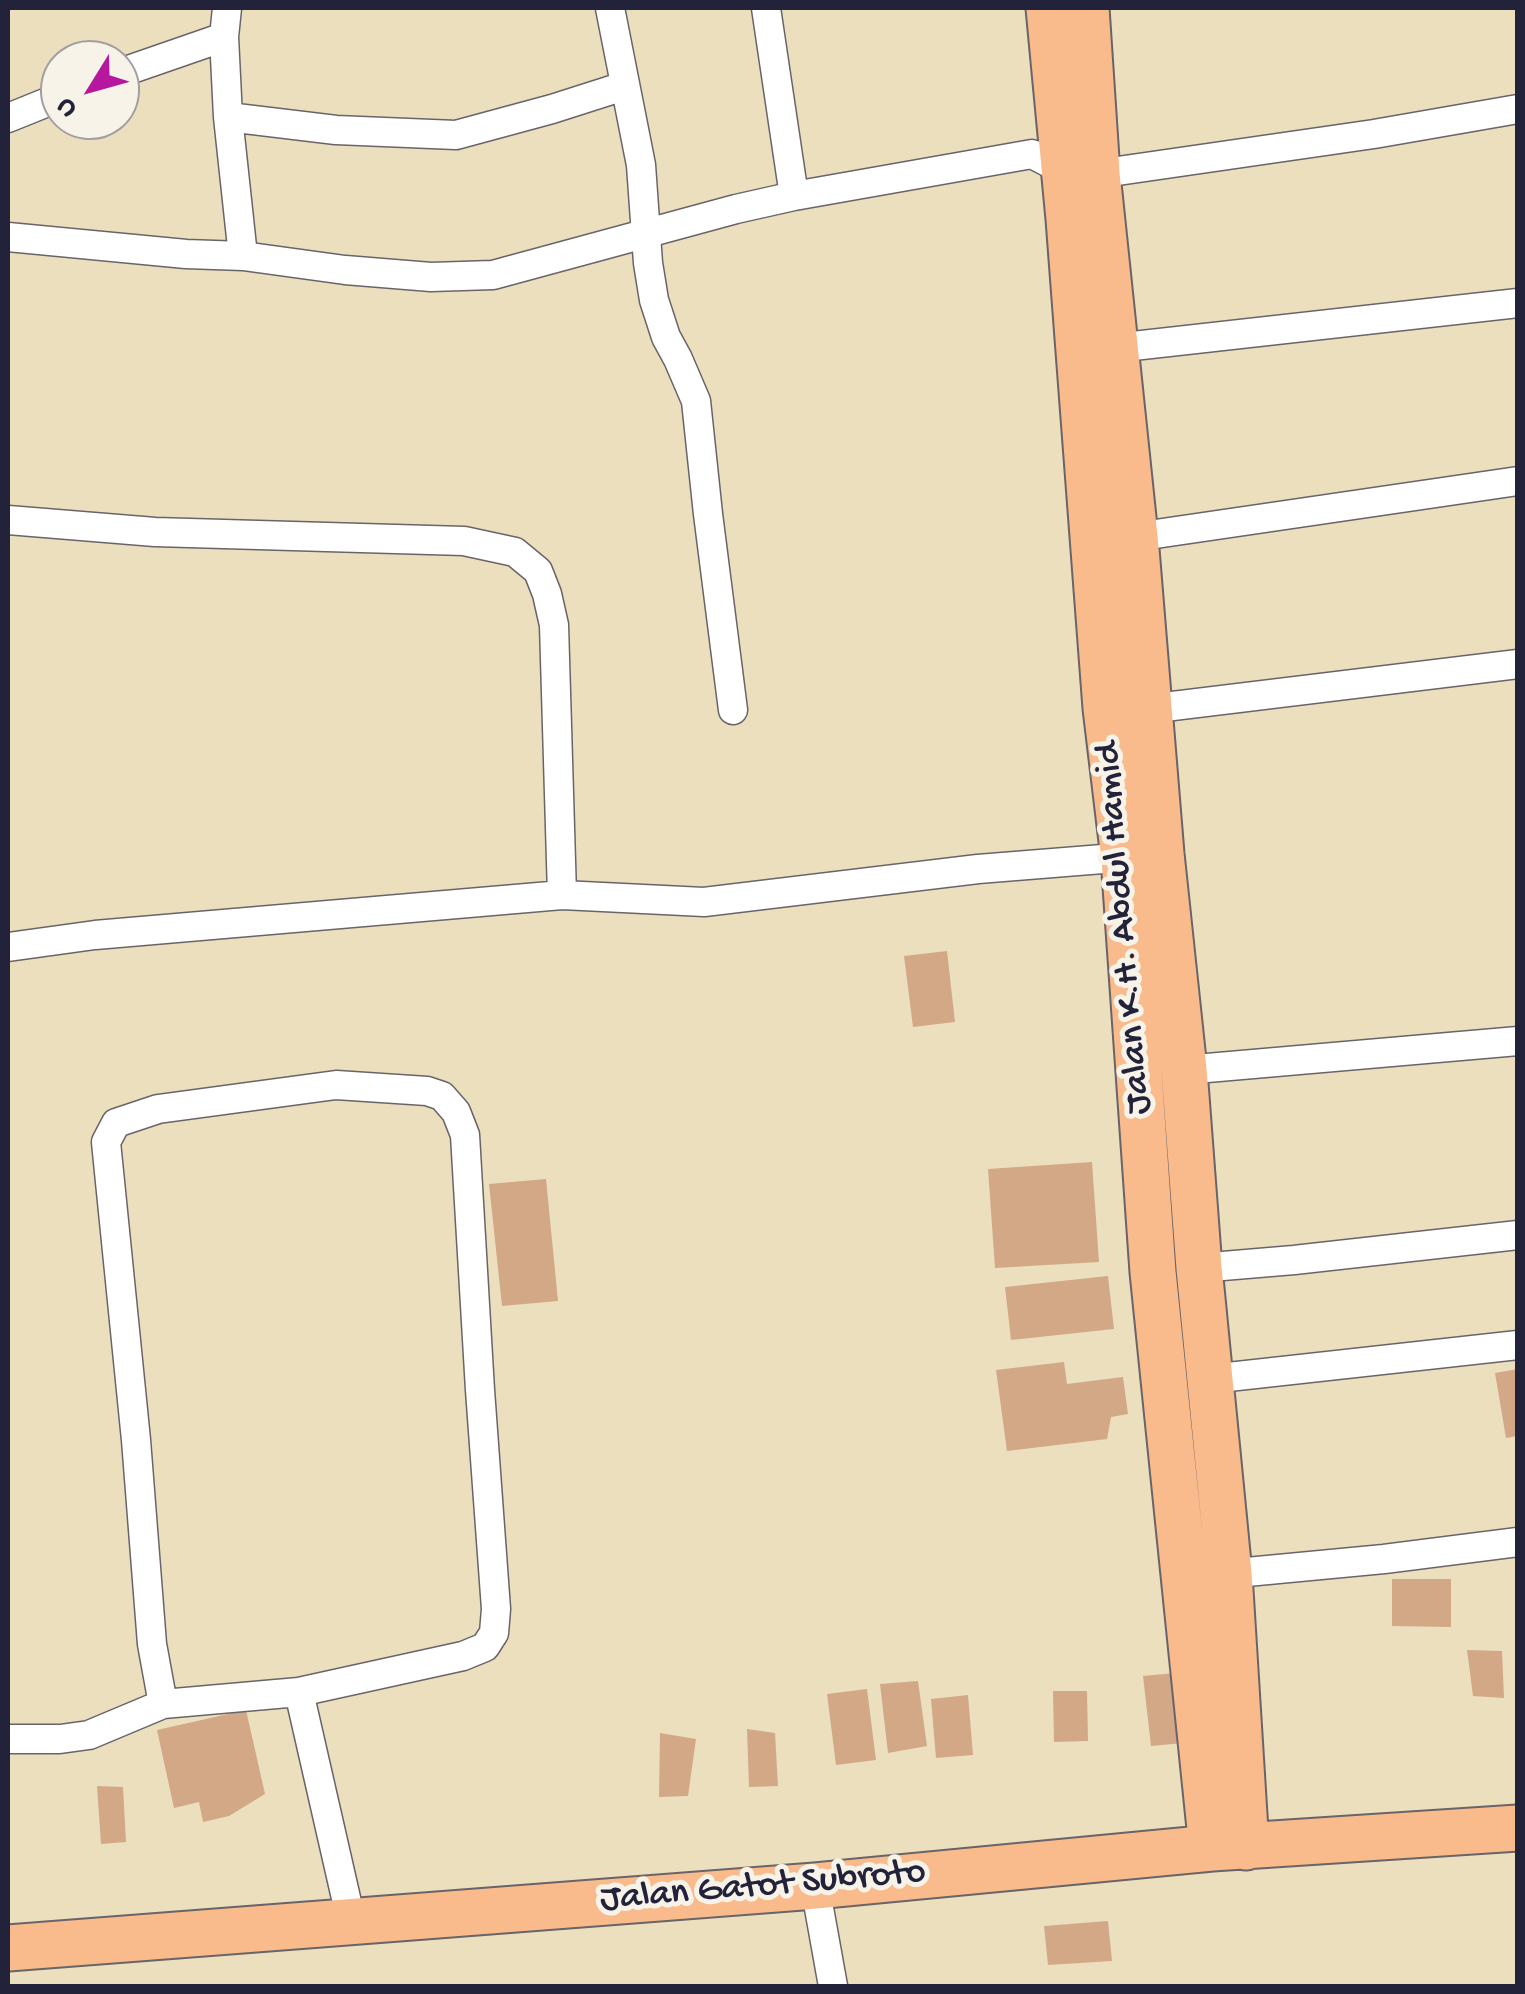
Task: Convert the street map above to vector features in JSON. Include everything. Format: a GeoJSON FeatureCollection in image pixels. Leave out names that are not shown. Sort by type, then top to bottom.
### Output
{"type":"FeatureCollection","features":[{"type":"Feature","properties":{"kind":"highway","name":"Jalan K.H. Abdul Hamid"},"geometry":{"type":"LineString","coordinates":[[1049,8],[1115,348],[1135,536],[1148,710],[1142,856],[1141,1069],[1154,1272],[1183,1578],[1229,1847]]}},
{"type":"Feature","properties":{"kind":"highway","name":"Jalan K.H. Abdul Hamid"},"geometry":{"type":"LineString","coordinates":[[1086,8],[1080,172],[1069,219],[1106,708],[1142,856],[1184,1070],[1229,1574],[1229,1847]]}},
{"type":"Feature","properties":{"kind":"highway","name":"Jalan Gatot Subroto"},"geometry":{"type":"LineString","coordinates":[[8,1948],[815,1886],[1229,1847],[1518,1828]]}},
{"type":"Feature","properties":{"kind":"street"},"geometry":{"type":"LineString","coordinates":[[227,8],[224,37],[228,117],[244,256]]}},
{"type":"Feature","properties":{"kind":"street"},"geometry":{"type":"LineString","coordinates":[[610,8],[640,164],[654,300],[666,337],[696,401],[734,710]]}},
{"type":"Feature","properties":{"kind":"street"},"geometry":{"type":"LineString","coordinates":[[766,8],[794,196]]}},
{"type":"Feature","properties":{"kind":"street"},"geometry":{"type":"LineString","coordinates":[[140,67],[224,37]]}},
{"type":"Feature","properties":{"kind":"street"},"geometry":{"type":"LineString","coordinates":[[228,117],[336,130],[456,135],[624,86]]}},
{"type":"Feature","properties":{"kind":"street"},"geometry":{"type":"LineString","coordinates":[[8,118],[40,104]]}},
{"type":"Feature","properties":{"kind":"street"},"geometry":{"type":"LineString","coordinates":[[8,237],[244,256],[431,278],[493,275],[794,196],[1032,154],[1080,172],[1374,134],[1518,110]]}},
{"type":"Feature","properties":{"kind":"street"},"geometry":{"type":"LineString","coordinates":[[1115,348],[1518,303]]}},
{"type":"Feature","properties":{"kind":"street"},"geometry":{"type":"LineString","coordinates":[[1135,536],[1518,481]]}},
{"type":"Feature","properties":{"kind":"street"},"geometry":{"type":"LineString","coordinates":[[8,520],[156,532],[464,542],[515,552],[538,571],[548,594],[554,625],[562,895]]}},
{"type":"Feature","properties":{"kind":"street"},"geometry":{"type":"LineString","coordinates":[[1148,710],[1518,664]]}},
{"type":"Feature","properties":{"kind":"street"},"geometry":{"type":"LineString","coordinates":[[8,947],[96,935],[562,895],[704,902],[978,869],[1142,856]]}},
{"type":"Feature","properties":{"kind":"street"},"geometry":{"type":"LineString","coordinates":[[1184,1070],[1518,1041]]}},
{"type":"Feature","properties":{"kind":"street"},"geometry":{"type":"LineString","coordinates":[[8,1739],[89,1735],[163,1704],[300,1692],[485,1648],[494,1633],[496,1609],[466,1135],[456,1112],[442,1096],[427,1091],[336,1086],[158,1109],[116,1123],[106,1142],[152,1644],[163,1704]]}},
{"type":"Feature","properties":{"kind":"street"},"geometry":{"type":"LineString","coordinates":[[1200,1268],[1518,1236]]}},
{"type":"Feature","properties":{"kind":"street"},"geometry":{"type":"LineString","coordinates":[[1210,1378],[1518,1345]]}},
{"type":"Feature","properties":{"kind":"street"},"geometry":{"type":"LineString","coordinates":[[1183,1578],[1518,1542]]}},
{"type":"Feature","properties":{"kind":"street"},"geometry":{"type":"LineString","coordinates":[[300,1692],[351,1920]]}},
{"type":"Feature","properties":{"kind":"street"},"geometry":{"type":"LineString","coordinates":[[815,1886],[834,1986]]}},
{"type":"Feature","properties":{"kind":"building"},"geometry":{"type":"Polygon","coordinates":[[[947,951],[955,1022],[913,1027],[904,956],[947,951]]]}},
{"type":"Feature","properties":{"kind":"building"},"geometry":{"type":"Polygon","coordinates":[[[1092,1162],[1099,1262],[995,1268],[988,1169],[1092,1162]]]}},
{"type":"Feature","properties":{"kind":"building"},"geometry":{"type":"Polygon","coordinates":[[[546,1179],[558,1301],[502,1306],[489,1184],[546,1179]]]}},
{"type":"Feature","properties":{"kind":"building"},"geometry":{"type":"Polygon","coordinates":[[[1108,1276],[1114,1329],[1011,1340],[1005,1287],[1108,1276]]]}},
{"type":"Feature","properties":{"kind":"building"},"geometry":{"type":"Polygon","coordinates":[[[1064,1362],[1067,1384],[1123,1377],[1128,1414],[1111,1417],[1107,1439],[1007,1451],[996,1370],[1064,1362]]]}},
{"type":"Feature","properties":{"kind":"building"},"geometry":{"type":"Polygon","coordinates":[[[1518,1369],[1518,1436],[1506,1438],[1495,1373],[1518,1369]]]}},
{"type":"Feature","properties":{"kind":"building"},"geometry":{"type":"Polygon","coordinates":[[[1392,1579],[1451,1579],[1451,1627],[1392,1626],[1392,1579]]]}},
{"type":"Feature","properties":{"kind":"building"},"geometry":{"type":"Polygon","coordinates":[[[1467,1650],[1502,1651],[1504,1698],[1473,1696],[1467,1650]]]}},
{"type":"Feature","properties":{"kind":"building"},"geometry":{"type":"Polygon","coordinates":[[[1175,1673],[1183,1743],[1151,1746],[1143,1676],[1175,1673]]]}},
{"type":"Feature","properties":{"kind":"building"},"geometry":{"type":"Polygon","coordinates":[[[918,1681],[927,1746],[888,1753],[880,1684],[918,1681]]]}},
{"type":"Feature","properties":{"kind":"building"},"geometry":{"type":"Polygon","coordinates":[[[867,1689],[876,1760],[836,1765],[827,1694],[867,1689]]]}},
{"type":"Feature","properties":{"kind":"building"},"geometry":{"type":"Polygon","coordinates":[[[1053,1691],[1087,1691],[1088,1741],[1054,1742],[1053,1691]]]}},
{"type":"Feature","properties":{"kind":"building"},"geometry":{"type":"Polygon","coordinates":[[[968,1695],[973,1755],[936,1758],[931,1699],[968,1695]]]}},
{"type":"Feature","properties":{"kind":"building"},"geometry":{"type":"Polygon","coordinates":[[[246,1710],[265,1794],[229,1816],[203,1822],[199,1802],[174,1808],[157,1730],[246,1710]]]}},
{"type":"Feature","properties":{"kind":"building"},"geometry":{"type":"Polygon","coordinates":[[[747,1729],[775,1733],[778,1786],[749,1787],[747,1729]]]}},
{"type":"Feature","properties":{"kind":"building"},"geometry":{"type":"Polygon","coordinates":[[[660,1733],[696,1739],[688,1796],[659,1797],[660,1733]]]}},
{"type":"Feature","properties":{"kind":"building"},"geometry":{"type":"Polygon","coordinates":[[[97,1786],[123,1787],[126,1842],[101,1844],[97,1786]]]}},
{"type":"Feature","properties":{"kind":"building"},"geometry":{"type":"Polygon","coordinates":[[[1108,1921],[1112,1961],[1048,1965],[1044,1926],[1108,1921]]]}}]}
